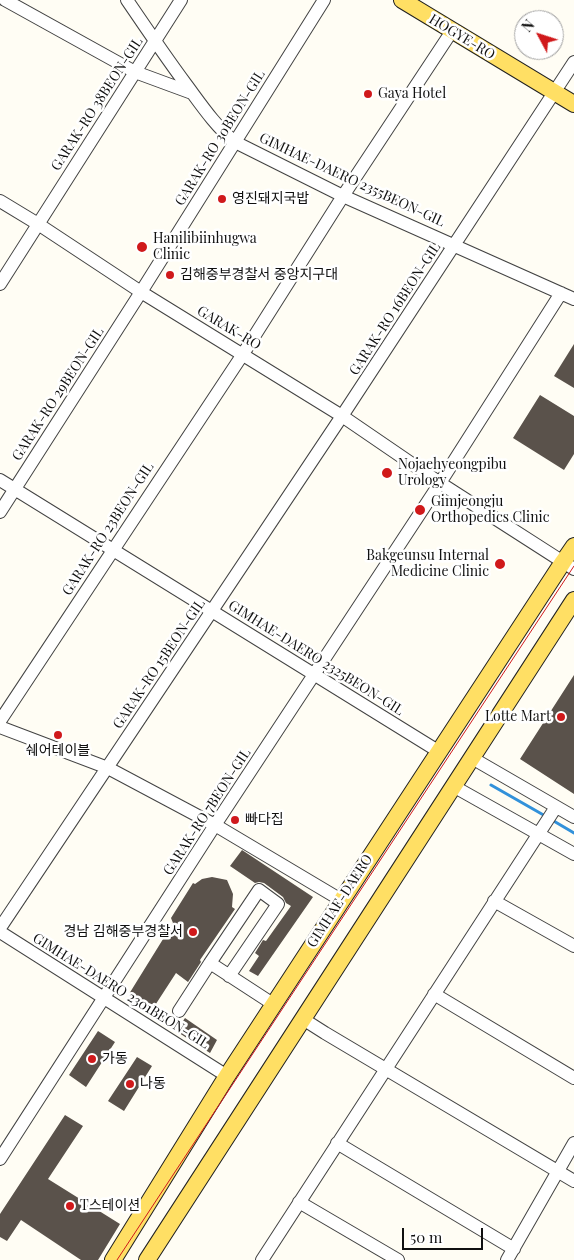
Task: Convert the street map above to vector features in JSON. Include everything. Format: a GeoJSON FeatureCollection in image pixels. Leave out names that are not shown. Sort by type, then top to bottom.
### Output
{"type":"FeatureCollection","features":[{"type":"Feature","properties":{"kind":"main road","name":"HOGYE-RO"},"geometry":{"type":"LineString","coordinates":[[402,0],[574,104]]}},
{"type":"Feature","properties":{"kind":"main road","name":"GIMHAE-DAERO"},"geometry":{"type":"LineString","coordinates":[[113,1260],[227,1076],[438,751],[568,565],[574,546]]}},
{"type":"Feature","properties":{"kind":"main road"},"geometry":{"type":"LineString","coordinates":[[147,1260],[574,600]]}},
{"type":"Feature","properties":{"kind":"street"},"geometry":{"type":"LineString","coordinates":[[5,0],[136,72],[192,93]]}},
{"type":"Feature","properties":{"kind":"street","name":"GIMHAE-DAERO 2355BEON-GIL"},"geometry":{"type":"LineString","coordinates":[[127,0],[192,93],[224,133],[235,142],[343,196],[574,298]]}},
{"type":"Feature","properties":{"kind":"street","name":"GARAK-RO 38BEON-GIL"},"geometry":{"type":"LineString","coordinates":[[0,284],[181,0]]}},
{"type":"Feature","properties":{"kind":"street","name":"GARAK-RO 30BEON-GIL"},"geometry":{"type":"LineString","coordinates":[[141,292],[324,0]]}},
{"type":"Feature","properties":{"kind":"street","name":"GARAK-RO 23BEON-GIL"},"geometry":{"type":"LineString","coordinates":[[0,721],[452,31]]}},
{"type":"Feature","properties":{"kind":"street","name":"GARAK-RO 16BEON-GIL"},"geometry":{"type":"LineString","coordinates":[[342,416],[574,62]]}},
{"type":"Feature","properties":{"kind":"street","name":"GARAK-RO"},"geometry":{"type":"LineString","coordinates":[[0,201],[141,292],[342,416],[440,483],[568,565]]}},
{"type":"Feature","properties":{"kind":"street","name":"GARAK-RO 29BEON-GIL"},"geometry":{"type":"LineString","coordinates":[[0,512],[141,292]]}},
{"type":"Feature","properties":{"kind":"street"},"geometry":{"type":"LineString","coordinates":[[440,483],[562,293]]}},
{"type":"Feature","properties":{"kind":"street","name":"GARAK-RO 15BEON-GIL"},"geometry":{"type":"LineString","coordinates":[[0,930],[342,416]]}},
{"type":"Feature","properties":{"kind":"street","name":"GIMHAE-DAERO 2325BEON-GIL"},"geometry":{"type":"LineString","coordinates":[[0,480],[438,751]]}},
{"type":"Feature","properties":{"kind":"street","name":"GARAK-RO 7BEON-GIL"},"geometry":{"type":"LineString","coordinates":[[0,1158],[440,483]]}},
{"type":"Feature","properties":{"kind":"street"},"geometry":{"type":"LineString","coordinates":[[0,727],[108,768],[216,825],[341,900]]}},
{"type":"Feature","properties":{"kind":"street"},"geometry":{"type":"LineString","coordinates":[[472,758],[551,815],[574,817]]}},
{"type":"Feature","properties":{"kind":"street"},"geometry":{"type":"LineString","coordinates":[[453,786],[574,854]]}},
{"type":"Feature","properties":{"kind":"street"},"geometry":{"type":"LineString","coordinates":[[262,1260],[551,815]]}},
{"type":"Feature","properties":{"kind":"street"},"geometry":{"type":"LineString","coordinates":[[179,1011],[259,890],[278,904],[229,976]]}},
{"type":"Feature","properties":{"kind":"street"},"geometry":{"type":"LineString","coordinates":[[494,901],[574,946]]}},
{"type":"Feature","properties":{"kind":"street","name":"GIMHAE-DAERO 2301BEON-GIL"},"geometry":{"type":"LineString","coordinates":[[0,930],[227,1076]]}},
{"type":"Feature","properties":{"kind":"street"},"geometry":{"type":"LineString","coordinates":[[210,964],[274,1004]]}},
{"type":"Feature","properties":{"kind":"street"},"geometry":{"type":"LineString","coordinates":[[434,994],[574,1078]]}},
{"type":"Feature","properties":{"kind":"street"},"geometry":{"type":"LineString","coordinates":[[303,1019],[574,1181]]}},
{"type":"Feature","properties":{"kind":"street"},"geometry":{"type":"LineString","coordinates":[[337,1143],[511,1254],[574,1143]]}},
{"type":"Feature","properties":{"kind":"street"},"geometry":{"type":"LineString","coordinates":[[299,1202],[398,1260]]}},
{"type":"Feature","properties":{"kind":"building"},"geometry":{"type":"Polygon","coordinates":[[[574,344],[574,388],[554,376],[574,344]]]}},
{"type":"Feature","properties":{"kind":"building"},"geometry":{"type":"Polygon","coordinates":[[[540,395],[574,416],[574,454],[564,470],[513,438],[540,395]]]}},
{"type":"Feature","properties":{"kind":"building","name":"Lotte Mart"},"geometry":{"type":"Polygon","coordinates":[[[574,675],[574,794],[520,759],[574,675]]]}},
{"type":"Feature","properties":{"kind":"building"},"geometry":{"type":"Polygon","coordinates":[[[242,850],[313,897],[258,976],[249,971],[259,956],[255,953],[263,940],[266,941],[291,906],[286,903],[283,897],[264,883],[255,883],[230,866],[242,850]]]}},
{"type":"Feature","properties":{"kind":"building","name":"경남 김해중부경찰서"},"geometry":{"type":"Polygon","coordinates":[[[212,877],[227,880],[233,894],[232,907],[235,909],[200,960],[201,962],[188,982],[176,973],[152,1010],[129,994],[173,923],[171,918],[193,883],[195,884],[202,879],[212,877]]]}},
{"type":"Feature","properties":{"kind":"building"},"geometry":{"type":"Polygon","coordinates":[[[185,1018],[217,1040],[210,1053],[176,1031],[185,1018]]]}},
{"type":"Feature","properties":{"kind":"building","name":"가동"},"geometry":{"type":"Polygon","coordinates":[[[98,1031],[115,1042],[86,1087],[69,1075],[98,1031]]]}},
{"type":"Feature","properties":{"kind":"building","name":"나동"},"geometry":{"type":"Polygon","coordinates":[[[137,1057],[152,1066],[124,1111],[108,1101],[137,1057]]]}},
{"type":"Feature","properties":{"kind":"building"},"geometry":{"type":"Polygon","coordinates":[[[65,1115],[83,1126],[48,1179],[120,1224],[98,1260],[81,1260],[21,1220],[7,1241],[0,1237],[0,1214],[65,1115]]]}},
{"type":"Feature","properties":{"kind":"waterway"},"geometry":{"type":"LineString","coordinates":[[491,785],[547,817]]}},
{"type":"Feature","properties":{"kind":"waterway"},"geometry":{"type":"LineString","coordinates":[[552,820],[574,833]]}},
{"type":"Feature","properties":{"kind":"tram line"},"geometry":{"type":"LineString","coordinates":[[117,1260],[574,566]]}},
{"type":"Feature","properties":{"kind":"place","name":"Gaya Hotel"},"geometry":{"type":"Point","coordinates":[368,94]}},
{"type":"Feature","properties":{"kind":"place","name":"영진돼지국밥"},"geometry":{"type":"Point","coordinates":[222,199]}},
{"type":"Feature","properties":{"kind":"place","name":"Hanilibiinhugwa Clinic"},"geometry":{"type":"Point","coordinates":[142,247]}},
{"type":"Feature","properties":{"kind":"place","name":"김해중부경찰서 중앙지구대"},"geometry":{"type":"Point","coordinates":[170,275]}},
{"type":"Feature","properties":{"kind":"place","name":"Nojaehyeongpibu Urology"},"geometry":{"type":"Point","coordinates":[387,473]}},
{"type":"Feature","properties":{"kind":"place","name":"Gimjeongju Orthopedics Clinic"},"geometry":{"type":"Point","coordinates":[420,510]}},
{"type":"Feature","properties":{"kind":"place","name":"Bakgeunsu Internal Medicine Clinic"},"geometry":{"type":"Point","coordinates":[500,564]}},
{"type":"Feature","properties":{"kind":"place","name":"Lotte Mart"},"geometry":{"type":"Point","coordinates":[561,717]}},
{"type":"Feature","properties":{"kind":"place","name":"쉐어테이블"},"geometry":{"type":"Point","coordinates":[58,735]}},
{"type":"Feature","properties":{"kind":"place","name":"빠다집"},"geometry":{"type":"Point","coordinates":[235,820]}},
{"type":"Feature","properties":{"kind":"place","name":"경남 김해중부경찰서"},"geometry":{"type":"Point","coordinates":[193,932]}},
{"type":"Feature","properties":{"kind":"place","name":"가동"},"geometry":{"type":"Point","coordinates":[92,1059]}},
{"type":"Feature","properties":{"kind":"place","name":"나동"},"geometry":{"type":"Point","coordinates":[130,1084]}},
{"type":"Feature","properties":{"kind":"place","name":"T스테이션"},"geometry":{"type":"Point","coordinates":[70,1206]}}]}
